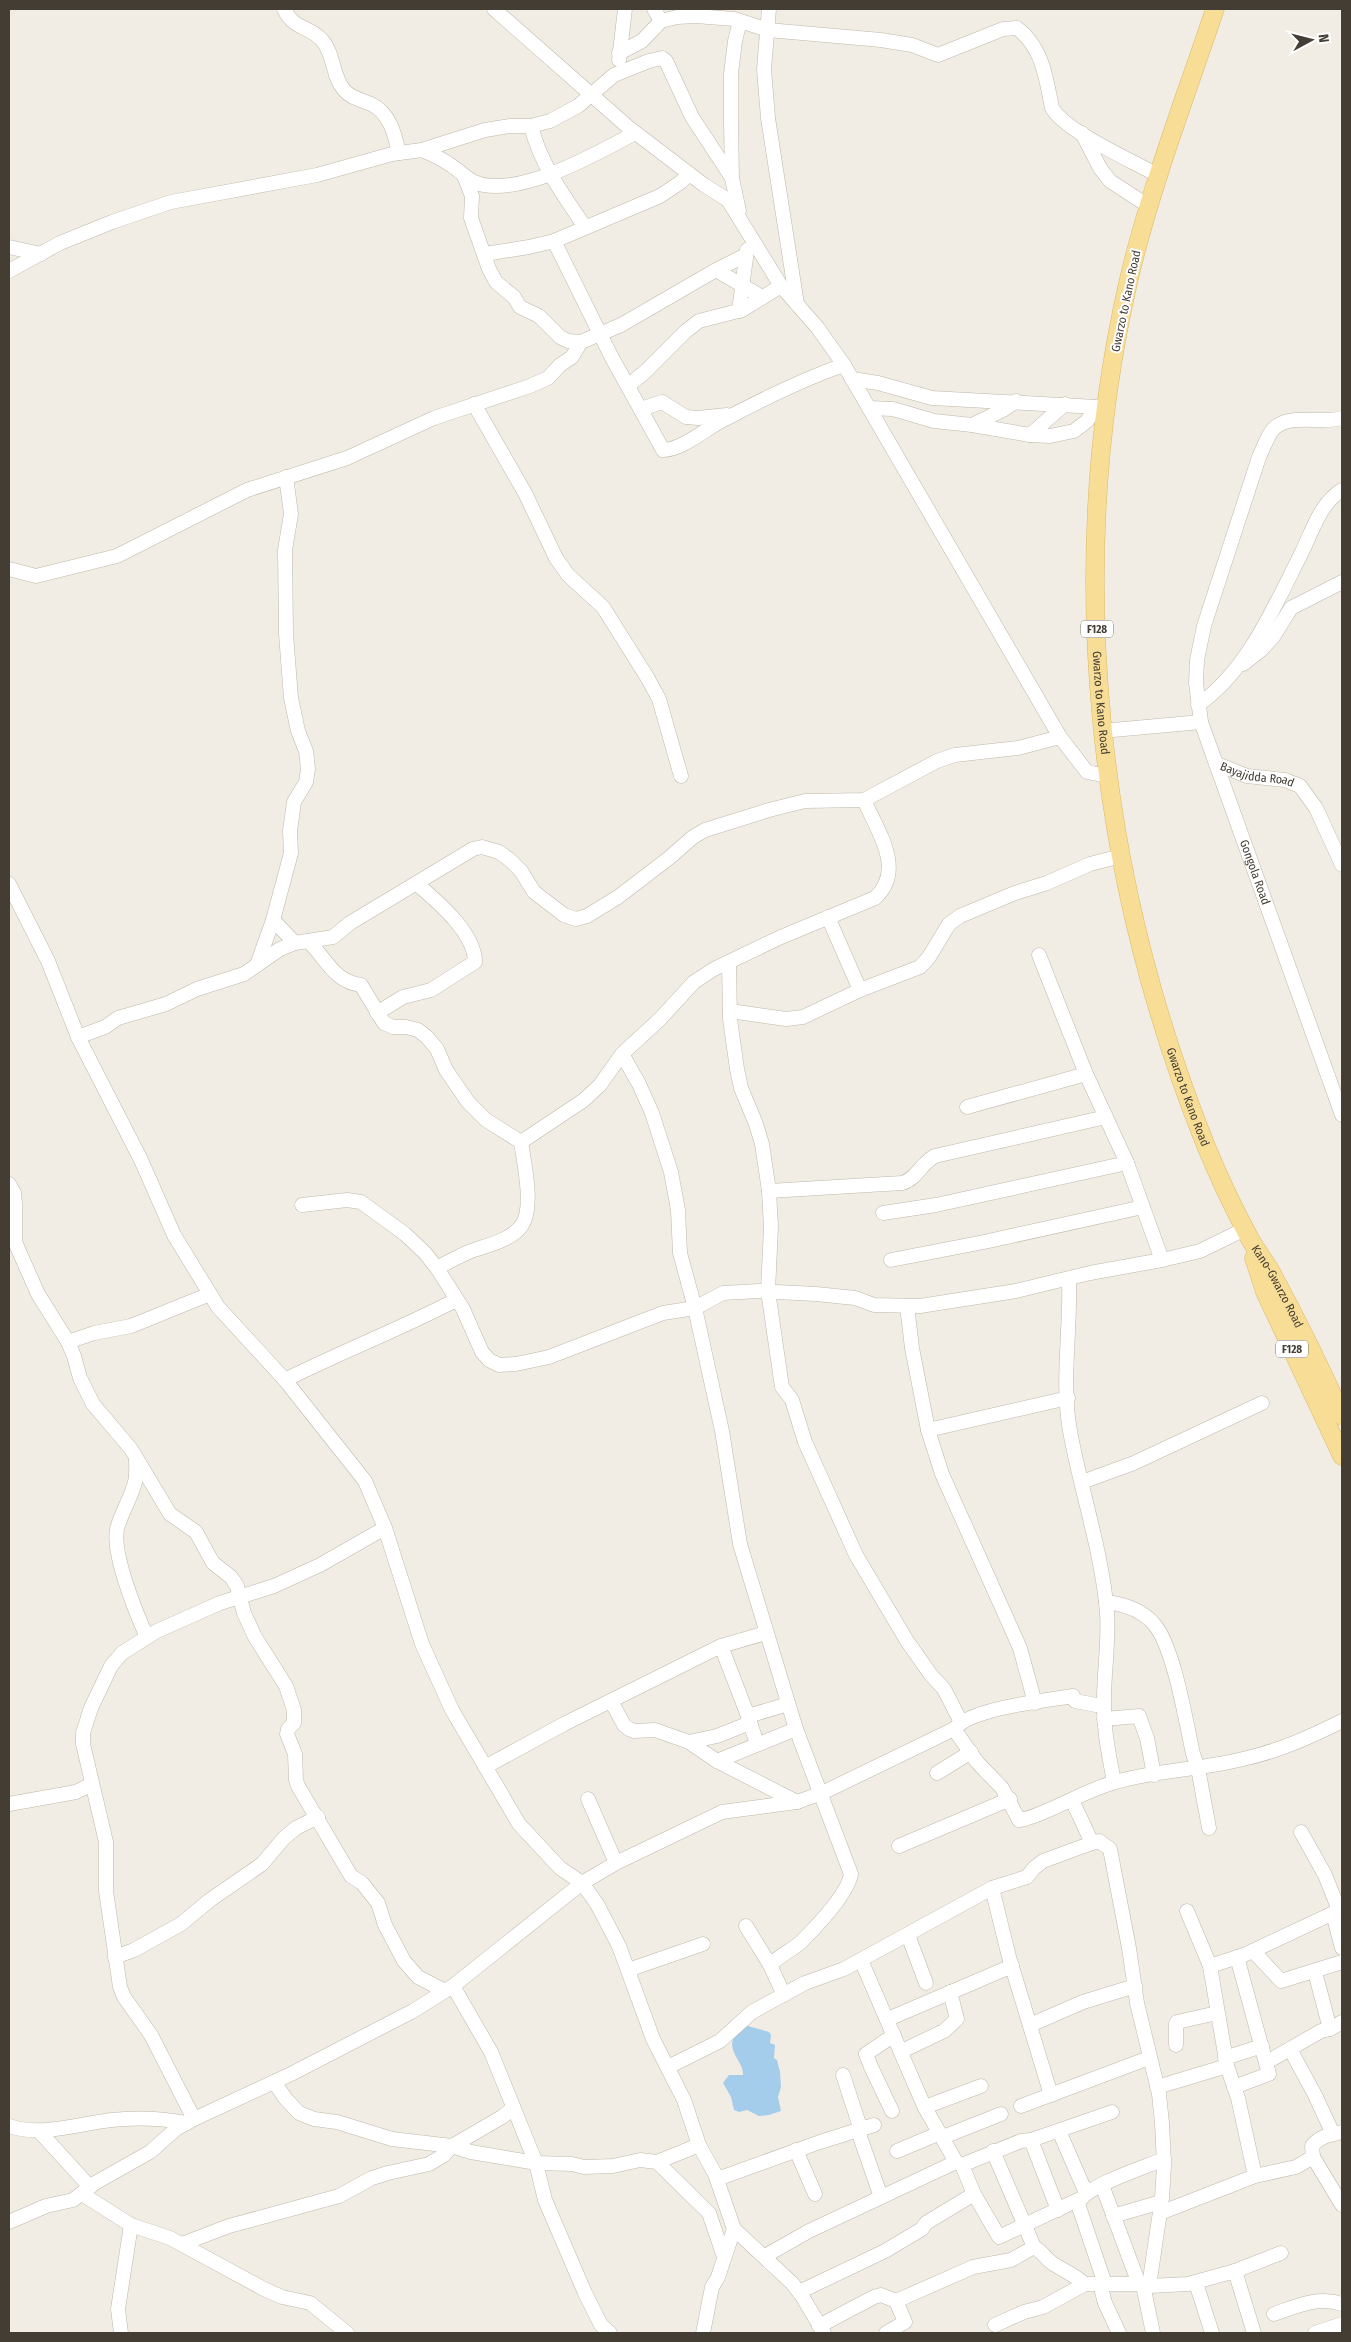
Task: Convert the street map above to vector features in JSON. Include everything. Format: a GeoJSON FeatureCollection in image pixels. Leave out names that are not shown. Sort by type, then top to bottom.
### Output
{"type":"FeatureCollection","features":[{"type":"Feature","properties":{"kind":"main road","name":"Gwarzo to Kano Road"},"geometry":{"type":"LineString","coordinates":[[1215,9],[1159,176],[1127,285],[1102,406],[1095,523],[1097,640],[1102,731],[1107,776],[1121,856],[1142,953],[1172,1056],[1226,1194],[1248,1234]]}},
{"type":"Feature","properties":{"kind":"main road","name":"Kano-Gwarzo Road"},"geometry":{"type":"LineString","coordinates":[[1248,1234],[1294,1316],[1342,1416]]}},
{"type":"Feature","properties":{"kind":"main road","name":"F128"},"geometry":{"type":"LineString","coordinates":[[1248,1234],[1265,1292],[1342,1456]]}},
{"type":"Feature","properties":{"kind":"street"},"geometry":{"type":"LineString","coordinates":[[284,9],[290,20],[324,41],[336,77],[344,90],[356,99],[373,105],[383,112],[390,125],[399,153]]}},
{"type":"Feature","properties":{"kind":"street"},"geometry":{"type":"LineString","coordinates":[[494,9],[590,95],[636,133],[689,174],[728,200],[781,286],[830,344],[844,366],[1060,737],[1087,772],[1107,776]]}},
{"type":"Feature","properties":{"kind":"street"},"geometry":{"type":"LineString","coordinates":[[618,73],[625,9]]}},
{"type":"Feature","properties":{"kind":"street"},"geometry":{"type":"LineString","coordinates":[[741,219],[732,178],[731,74],[734,41],[746,23],[770,10]]}},
{"type":"Feature","properties":{"kind":"street"},"geometry":{"type":"LineString","coordinates":[[770,10],[764,69],[768,118],[797,304]]}},
{"type":"Feature","properties":{"kind":"street"},"geometry":{"type":"LineString","coordinates":[[619,53],[642,41],[658,13],[677,17],[720,17],[768,30],[882,40],[912,45],[938,54],[1003,29],[1018,28],[1028,37],[1040,56],[1052,108],[1056,115],[1082,133],[1159,176]]}},
{"type":"Feature","properties":{"kind":"street"},"geometry":{"type":"LineString","coordinates":[[9,271],[90,231],[171,202],[317,175],[399,153],[422,150],[485,130],[510,126],[531,126],[550,121],[590,95],[618,73],[649,61],[664,59],[692,117],[724,162],[732,178]]}},
{"type":"Feature","properties":{"kind":"street"},"geometry":{"type":"LineString","coordinates":[[531,126],[535,142],[551,173],[585,227]]}},
{"type":"Feature","properties":{"kind":"street"},"geometry":{"type":"LineString","coordinates":[[422,150],[450,164],[474,182],[489,186],[502,186],[530,181],[551,173],[636,133]]}},
{"type":"Feature","properties":{"kind":"street"},"geometry":{"type":"LineString","coordinates":[[1082,133],[1100,168],[1110,181],[1150,207]]}},
{"type":"Feature","properties":{"kind":"street"},"geometry":{"type":"LineString","coordinates":[[443,144],[450,164]]}},
{"type":"Feature","properties":{"kind":"street"},"geometry":{"type":"LineString","coordinates":[[485,254],[529,248],[554,241],[660,196],[681,182],[689,174]]}},
{"type":"Feature","properties":{"kind":"street"},"geometry":{"type":"LineString","coordinates":[[464,176],[472,196],[471,218],[496,282],[514,297],[520,307],[539,316],[560,337],[568,342],[581,342],[621,325],[744,256]]}},
{"type":"Feature","properties":{"kind":"street"},"geometry":{"type":"LineString","coordinates":[[739,311],[744,256],[750,234]]}},
{"type":"Feature","properties":{"kind":"street"},"geometry":{"type":"LineString","coordinates":[[554,241],[600,334],[662,449],[666,451],[809,377],[844,366]]}},
{"type":"Feature","properties":{"kind":"street"},"geometry":{"type":"LineString","coordinates":[[9,247],[41,254]]}},
{"type":"Feature","properties":{"kind":"street"},"geometry":{"type":"LineString","coordinates":[[716,270],[762,297]]}},
{"type":"Feature","properties":{"kind":"street"},"geometry":{"type":"LineString","coordinates":[[628,386],[646,371],[686,331],[700,322],[739,311],[781,286]]}},
{"type":"Feature","properties":{"kind":"street"},"geometry":{"type":"LineString","coordinates":[[9,570],[36,576],[106,560],[247,490],[366,450],[434,418],[530,386],[548,378],[560,365],[572,357],[581,342]]}},
{"type":"Feature","properties":{"kind":"street"},"geometry":{"type":"LineString","coordinates":[[852,379],[878,383],[932,398],[976,402],[1016,401],[1102,406]]}},
{"type":"Feature","properties":{"kind":"street"},"geometry":{"type":"LineString","coordinates":[[972,425],[1003,410],[1016,401]]}},
{"type":"Feature","properties":{"kind":"street"},"geometry":{"type":"LineString","coordinates":[[641,409],[662,402],[686,417],[698,418],[735,414]]}},
{"type":"Feature","properties":{"kind":"street"},"geometry":{"type":"LineString","coordinates":[[474,404],[525,493],[556,558],[568,575],[603,607],[648,677],[665,718],[681,776]]}},
{"type":"Feature","properties":{"kind":"street"},"geometry":{"type":"LineString","coordinates":[[1030,435],[1065,404]]}},
{"type":"Feature","properties":{"kind":"street"},"geometry":{"type":"LineString","coordinates":[[869,408],[893,409],[934,422],[972,425],[1030,435],[1064,434],[1074,430],[1087,421],[1102,406]]}},
{"type":"Feature","properties":{"kind":"street"},"geometry":{"type":"LineString","coordinates":[[1312,421],[1342,408]]}},
{"type":"Feature","properties":{"kind":"street","name":"Gongola Road"},"geometry":{"type":"LineString","coordinates":[[1342,418],[1280,424],[1271,431],[1259,458],[1204,626],[1197,660],[1198,704],[1201,722],[1342,1115]]}},
{"type":"Feature","properties":{"kind":"street"},"geometry":{"type":"LineString","coordinates":[[257,966],[273,920],[291,853],[290,831],[294,802],[306,782],[308,769],[306,751],[292,705],[286,634],[285,550],[291,514],[286,477]]}},
{"type":"Feature","properties":{"kind":"street"},"geometry":{"type":"LineString","coordinates":[[1239,666],[1278,600],[1326,505],[1342,490]]}},
{"type":"Feature","properties":{"kind":"street"},"geometry":{"type":"LineString","coordinates":[[1198,704],[1239,666],[1257,654],[1273,637],[1291,608],[1342,582]]}},
{"type":"Feature","properties":{"kind":"street"},"geometry":{"type":"LineString","coordinates":[[1102,731],[1201,722]]}},
{"type":"Feature","properties":{"kind":"street"},"geometry":{"type":"LineString","coordinates":[[78,1037],[105,1027],[118,1018],[166,1004],[197,989],[244,974],[280,948],[333,936],[350,923],[464,854],[482,847],[499,852],[510,860],[521,871],[534,892],[564,915],[581,918],[618,897],[693,837],[705,830],[805,801],[864,800],[937,761],[955,755],[1018,748],[1060,737]]}},
{"type":"Feature","properties":{"kind":"street","name":"Bayajidda Road"},"geometry":{"type":"LineString","coordinates":[[1217,764],[1232,772],[1247,776],[1285,780],[1300,786],[1316,808],[1342,865]]}},
{"type":"Feature","properties":{"kind":"street"},"geometry":{"type":"LineString","coordinates":[[521,1142],[584,1100],[600,1085],[622,1054],[660,1019],[694,982],[729,962],[875,898],[888,883],[890,872],[889,858],[864,800]]}},
{"type":"Feature","properties":{"kind":"street"},"geometry":{"type":"LineString","coordinates":[[730,1011],[786,1019],[803,1017],[860,990],[920,967],[929,958],[949,924],[960,916],[1015,893],[1047,884],[1090,864],[1121,856]]}},
{"type":"Feature","properties":{"kind":"street"},"geometry":{"type":"LineString","coordinates":[[9,884],[48,961],[78,1037],[137,1152],[174,1235],[218,1307],[285,1380],[365,1480],[385,1528],[410,1613],[429,1663],[452,1710],[519,1824],[538,1847],[560,1868],[582,1883],[607,1922],[628,1970],[652,2040],[684,2100],[699,2145],[717,2180],[734,2229],[799,2292],[822,2329],[874,2297],[881,2295],[896,2301],[905,2322],[886,2333]]}},
{"type":"Feature","properties":{"kind":"street"},"geometry":{"type":"LineString","coordinates":[[377,1012],[403,997],[431,990],[475,962],[473,948],[468,937],[446,911],[417,884]]}},
{"type":"Feature","properties":{"kind":"street"},"geometry":{"type":"LineString","coordinates":[[828,917],[860,990]]}},
{"type":"Feature","properties":{"kind":"street"},"geometry":{"type":"LineString","coordinates":[[273,920],[302,942],[340,978],[348,983],[361,985],[384,1023],[393,1027],[406,1027],[418,1030],[427,1037],[437,1049],[446,1070],[468,1102],[486,1120],[521,1142],[525,1166],[527,1209],[522,1226],[496,1243],[472,1251],[437,1268]]}},
{"type":"Feature","properties":{"kind":"street"},"geometry":{"type":"LineString","coordinates":[[1039,955],[1086,1074],[1127,1163],[1162,1260]]}},
{"type":"Feature","properties":{"kind":"street"},"geometry":{"type":"LineString","coordinates":[[729,962],[730,1011],[741,1088],[762,1144],[769,1190],[771,1227],[768,1291],[782,1387],[792,1400],[805,1442],[856,1555],[907,1641],[931,1675],[944,1689],[957,1726],[977,1762],[1010,1799],[1019,1820],[1034,1816],[1072,1800],[1083,1793],[1114,1782],[1198,1768],[1276,1751],[1342,1721]]}},
{"type":"Feature","properties":{"kind":"street"},"geometry":{"type":"LineString","coordinates":[[622,1054],[639,1084],[652,1113],[671,1172],[678,1210],[680,1253],[695,1308],[728,1467],[740,1544],[796,1729],[822,1793],[851,1874],[850,1880],[839,1898],[800,1943],[770,1965]]}},
{"type":"Feature","properties":{"kind":"street"},"geometry":{"type":"LineString","coordinates":[[967,1107],[1086,1074]]}},
{"type":"Feature","properties":{"kind":"street"},"geometry":{"type":"LineString","coordinates":[[769,1190],[902,1183],[910,1180],[924,1163],[935,1156],[1106,1117]]}},
{"type":"Feature","properties":{"kind":"street"},"geometry":{"type":"LineString","coordinates":[[884,1213],[936,1205],[1127,1163]]}},
{"type":"Feature","properties":{"kind":"street"},"geometry":{"type":"LineString","coordinates":[[9,1184],[14,1193],[15,1240],[18,1249],[38,1294],[68,1342],[80,1378],[93,1404],[131,1449],[136,1459],[142,1465],[165,1508],[177,1520],[196,1532],[213,1563],[231,1578],[240,1596],[244,1613],[255,1637],[286,1686],[290,1698],[295,1716],[287,1734],[296,1759],[296,1780],[351,1876],[362,1883],[378,1903],[385,1925],[404,1961],[418,1977],[449,1989],[491,2052],[536,2163],[545,2200],[585,2293],[601,2325],[610,2333]]}},
{"type":"Feature","properties":{"kind":"street"},"geometry":{"type":"LineString","coordinates":[[302,1205],[347,1200],[361,1202],[405,1234],[437,1268],[463,1309],[482,1352],[489,1360],[499,1364],[516,1364],[549,1358],[663,1313],[695,1308],[723,1293],[768,1291],[855,1298],[874,1305],[907,1306],[963,1300],[1162,1260],[1248,1234]]}},
{"type":"Feature","properties":{"kind":"street"},"geometry":{"type":"LineString","coordinates":[[891,1260],[984,1242],[1143,1207]]}},
{"type":"Feature","properties":{"kind":"street"},"geometry":{"type":"LineString","coordinates":[[1069,1279],[1070,1310],[1067,1371],[1070,1429],[1102,1573],[1106,1602],[1107,1638],[1104,1719],[1105,1736],[1114,1782]]}},
{"type":"Feature","properties":{"kind":"street"},"geometry":{"type":"LineString","coordinates":[[68,1342],[94,1333],[131,1326],[210,1294]]}},
{"type":"Feature","properties":{"kind":"street"},"geometry":{"type":"LineString","coordinates":[[285,1380],[335,1355],[422,1318],[456,1300]]}},
{"type":"Feature","properties":{"kind":"street"},"geometry":{"type":"LineString","coordinates":[[907,1306],[912,1348],[928,1430],[942,1474],[1020,1648],[1035,1703]]}},
{"type":"Feature","properties":{"kind":"street"},"geometry":{"type":"LineString","coordinates":[[928,1430],[1068,1398]]}},
{"type":"Feature","properties":{"kind":"street"},"geometry":{"type":"LineString","coordinates":[[1082,1482],[1134,1462],[1262,1403]]}},
{"type":"Feature","properties":{"kind":"street"},"geometry":{"type":"LineString","coordinates":[[136,1459],[135,1484],[128,1497],[116,1531],[128,1588],[147,1637]]}},
{"type":"Feature","properties":{"kind":"street"},"geometry":{"type":"LineString","coordinates":[[190,2121],[151,2035],[124,1996],[115,1957],[106,1891],[106,1842],[82,1744],[83,1733],[91,1708],[111,1666],[122,1653],[147,1637],[200,1612],[240,1596],[274,1586],[320,1565],[385,1528]]}},
{"type":"Feature","properties":{"kind":"street"},"geometry":{"type":"LineString","coordinates":[[1106,1602],[1118,1603],[1141,1612],[1154,1624],[1163,1638],[1170,1655],[1198,1768],[1208,1828]]}},
{"type":"Feature","properties":{"kind":"street"},"geometry":{"type":"LineString","coordinates":[[485,1767],[564,1724],[720,1646],[766,1633]]}},
{"type":"Feature","properties":{"kind":"street"},"geometry":{"type":"LineString","coordinates":[[720,1646],[757,1744]]}},
{"type":"Feature","properties":{"kind":"street"},"geometry":{"type":"LineString","coordinates":[[9,2222],[46,2206],[73,2200],[150,2152],[190,2121],[274,2082],[413,2011],[449,1989],[582,1883],[616,1862],[722,1812],[797,1802],[822,1793],[993,1710],[1073,1696],[1075,1701],[1096,1705]]}},
{"type":"Feature","properties":{"kind":"street"},"geometry":{"type":"LineString","coordinates":[[612,1701],[624,1725],[629,1729],[655,1730],[689,1742],[717,1762],[797,1802]]}},
{"type":"Feature","properties":{"kind":"street"},"geometry":{"type":"LineString","coordinates":[[689,1742],[717,1736],[749,1719],[788,1704]]}},
{"type":"Feature","properties":{"kind":"street"},"geometry":{"type":"LineString","coordinates":[[1104,1719],[1139,1716],[1154,1775]]}},
{"type":"Feature","properties":{"kind":"street"},"geometry":{"type":"LineString","coordinates":[[717,1762],[796,1729]]}},
{"type":"Feature","properties":{"kind":"street"},"geometry":{"type":"LineString","coordinates":[[937,1774],[971,1752]]}},
{"type":"Feature","properties":{"kind":"street"},"geometry":{"type":"LineString","coordinates":[[9,1804],[76,1792],[92,1784]]}},
{"type":"Feature","properties":{"kind":"street"},"geometry":{"type":"LineString","coordinates":[[588,1799],[616,1862]]}},
{"type":"Feature","properties":{"kind":"street"},"geometry":{"type":"LineString","coordinates":[[899,1846],[1010,1799]]}},
{"type":"Feature","properties":{"kind":"street"},"geometry":{"type":"LineString","coordinates":[[1072,1800],[1092,1843]]}},
{"type":"Feature","properties":{"kind":"street"},"geometry":{"type":"LineString","coordinates":[[115,1957],[134,1950],[181,1924],[210,1900],[262,1864],[284,1838],[296,1828],[318,1817]]}},
{"type":"Feature","properties":{"kind":"street"},"geometry":{"type":"LineString","coordinates":[[1301,1832],[1324,1876],[1338,1911],[1342,1948]]}},
{"type":"Feature","properties":{"kind":"street"},"geometry":{"type":"LineString","coordinates":[[668,2067],[720,2041],[752,2012],[805,1983],[844,1969],[992,1888],[1027,1877],[1034,1868],[1044,1861],[1099,1841],[1110,1849],[1134,1986],[1157,2087],[1162,2123],[1164,2159],[1160,2207],[1144,2285]]}},
{"type":"Feature","properties":{"kind":"street"},"geometry":{"type":"LineString","coordinates":[[992,1888],[1012,1966],[1050,2095]]}},
{"type":"Feature","properties":{"kind":"street"},"geometry":{"type":"LineString","coordinates":[[1187,1911],[1210,1966],[1226,2062],[1234,2087],[1255,2176]]}},
{"type":"Feature","properties":{"kind":"street"},"geometry":{"type":"LineString","coordinates":[[1210,1966],[1253,1951],[1338,1911]]}},
{"type":"Feature","properties":{"kind":"street"},"geometry":{"type":"LineString","coordinates":[[746,1926],[770,1965],[784,1995]]}},
{"type":"Feature","properties":{"kind":"street"},"geometry":{"type":"LineString","coordinates":[[908,1935],[926,1983]]}},
{"type":"Feature","properties":{"kind":"street"},"geometry":{"type":"LineString","coordinates":[[628,1970],[704,1944]]}},
{"type":"Feature","properties":{"kind":"street"},"geometry":{"type":"LineString","coordinates":[[1253,1951],[1281,1981],[1315,1972],[1342,1962]]}},
{"type":"Feature","properties":{"kind":"street"},"geometry":{"type":"LineString","coordinates":[[1234,2087],[1268,2075],[1267,2062],[1237,1957]]}},
{"type":"Feature","properties":{"kind":"street"},"geometry":{"type":"LineString","coordinates":[[861,1960],[888,2018],[925,2107],[959,2163],[999,2238],[1058,2210],[1102,2185],[1164,2159]]}},
{"type":"Feature","properties":{"kind":"street"},"geometry":{"type":"LineString","coordinates":[[888,2018],[1012,1966]]}},
{"type":"Feature","properties":{"kind":"street"},"geometry":{"type":"LineString","coordinates":[[1315,1972],[1330,2029]]}},
{"type":"Feature","properties":{"kind":"street"},"geometry":{"type":"LineString","coordinates":[[1030,2025],[1083,2002],[1134,1986]]}},
{"type":"Feature","properties":{"kind":"street"},"geometry":{"type":"LineString","coordinates":[[902,2051],[944,2032],[957,2019],[950,1992]]}},
{"type":"Feature","properties":{"kind":"street"},"geometry":{"type":"LineString","coordinates":[[1176,2044],[1177,2022],[1217,2013]]}},
{"type":"Feature","properties":{"kind":"street"},"geometry":{"type":"LineString","coordinates":[[1267,2062],[1321,2031],[1330,2029],[1342,2022]]}},
{"type":"Feature","properties":{"kind":"street"},"geometry":{"type":"LineString","coordinates":[[892,2111],[866,2054],[894,2036]]}},
{"type":"Feature","properties":{"kind":"street"},"geometry":{"type":"LineString","coordinates":[[1157,2087],[1226,2062],[1262,2046]]}},
{"type":"Feature","properties":{"kind":"street"},"geometry":{"type":"LineString","coordinates":[[1290,2049],[1337,2133],[1322,2137],[1312,2146],[1313,2157],[1342,2205]]}},
{"type":"Feature","properties":{"kind":"street"},"geometry":{"type":"LineString","coordinates":[[1021,2106],[1150,2058]]}},
{"type":"Feature","properties":{"kind":"street"},"geometry":{"type":"LineString","coordinates":[[844,2074],[864,2129],[881,2197]]}},
{"type":"Feature","properties":{"kind":"street"},"geometry":{"type":"LineString","coordinates":[[274,2082],[285,2098],[299,2112],[314,2119],[337,2122],[392,2139],[452,2146],[471,2152],[536,2163],[572,2164],[598,2168],[640,2160],[657,2162],[699,2145]]}},
{"type":"Feature","properties":{"kind":"street"},"geometry":{"type":"LineString","coordinates":[[925,2107],[982,2086]]}},
{"type":"Feature","properties":{"kind":"street"},"geometry":{"type":"LineString","coordinates":[[182,2244],[229,2226],[339,2196],[372,2178],[429,2164],[444,2155],[452,2146],[502,2118],[513,2108]]}},
{"type":"Feature","properties":{"kind":"street"},"geometry":{"type":"LineString","coordinates":[[764,2256],[809,2230],[959,2163],[1112,2112]]}},
{"type":"Feature","properties":{"kind":"street"},"geometry":{"type":"LineString","coordinates":[[897,2151],[1001,2114]]}},
{"type":"Feature","properties":{"kind":"street"},"geometry":{"type":"LineString","coordinates":[[9,2126],[39,2131],[144,2117],[190,2121]]}},
{"type":"Feature","properties":{"kind":"street"},"geometry":{"type":"LineString","coordinates":[[717,2180],[796,2150],[864,2129]]}},
{"type":"Feature","properties":{"kind":"street"},"geometry":{"type":"LineString","coordinates":[[1059,2130],[1082,2197],[1105,2303],[1119,2333]]}},
{"type":"Feature","properties":{"kind":"street"},"geometry":{"type":"LineString","coordinates":[[39,2131],[86,2191],[131,2224],[182,2244],[282,2297],[310,2303],[347,2333]]}},
{"type":"Feature","properties":{"kind":"street"},"geometry":{"type":"LineString","coordinates":[[1031,2140],[1058,2210]]}},
{"type":"Feature","properties":{"kind":"street"},"geometry":{"type":"LineString","coordinates":[[796,2150],[815,2194]]}},
{"type":"Feature","properties":{"kind":"street"},"geometry":{"type":"LineString","coordinates":[[993,2151],[1034,2247],[1042,2251],[1050,2262],[1072,2273],[1085,2284]]}},
{"type":"Feature","properties":{"kind":"street"},"geometry":{"type":"LineString","coordinates":[[1113,2216],[1160,2207],[1255,2176],[1296,2167],[1313,2157]]}},
{"type":"Feature","properties":{"kind":"street"},"geometry":{"type":"LineString","coordinates":[[657,2162],[709,2213],[724,2256]]}},
{"type":"Feature","properties":{"kind":"street"},"geometry":{"type":"LineString","coordinates":[[1102,2185],[1113,2216],[1144,2285],[1152,2333]]}},
{"type":"Feature","properties":{"kind":"street"},"geometry":{"type":"LineString","coordinates":[[799,2292],[885,2251],[974,2194]]}},
{"type":"Feature","properties":{"kind":"street"},"geometry":{"type":"LineString","coordinates":[[709,2213],[730,2214]]}},
{"type":"Feature","properties":{"kind":"street"},"geometry":{"type":"LineString","coordinates":[[121,2333],[118,2309],[131,2224]]}},
{"type":"Feature","properties":{"kind":"street"},"geometry":{"type":"LineString","coordinates":[[703,2333],[712,2287],[718,2277],[734,2229]]}},
{"type":"Feature","properties":{"kind":"street"},"geometry":{"type":"LineString","coordinates":[[896,2301],[973,2267],[1011,2260],[1034,2247]]}},
{"type":"Feature","properties":{"kind":"street"},"geometry":{"type":"LineString","coordinates":[[994,2325],[1024,2312],[1043,2307],[1085,2284],[1144,2285],[1196,2283],[1235,2271],[1281,2253]]}},
{"type":"Feature","properties":{"kind":"street"},"geometry":{"type":"LineString","coordinates":[[1235,2271],[1254,2333]]}},
{"type":"Feature","properties":{"kind":"street"},"geometry":{"type":"LineString","coordinates":[[1196,2283],[1212,2333]]}},
{"type":"Feature","properties":{"kind":"street"},"geometry":{"type":"LineString","coordinates":[[1274,2314],[1312,2301],[1329,2299],[1342,2304]]}},
{"type":"Feature","properties":{"kind":"street"},"geometry":{"type":"LineString","coordinates":[[1315,2333],[1342,2324]]}},
{"type":"Feature","properties":{"kind":"water"},"geometry":{"type":"Polygon","coordinates":[[[748,2026],[769,2032],[771,2035],[770,2043],[775,2045],[774,2058],[777,2060],[780,2072],[781,2087],[778,2097],[781,2111],[769,2115],[759,2116],[747,2110],[739,2112],[734,2110],[731,2097],[723,2083],[729,2075],[743,2075],[743,2070],[732,2046],[735,2036],[739,2031],[748,2026]]]}}]}
